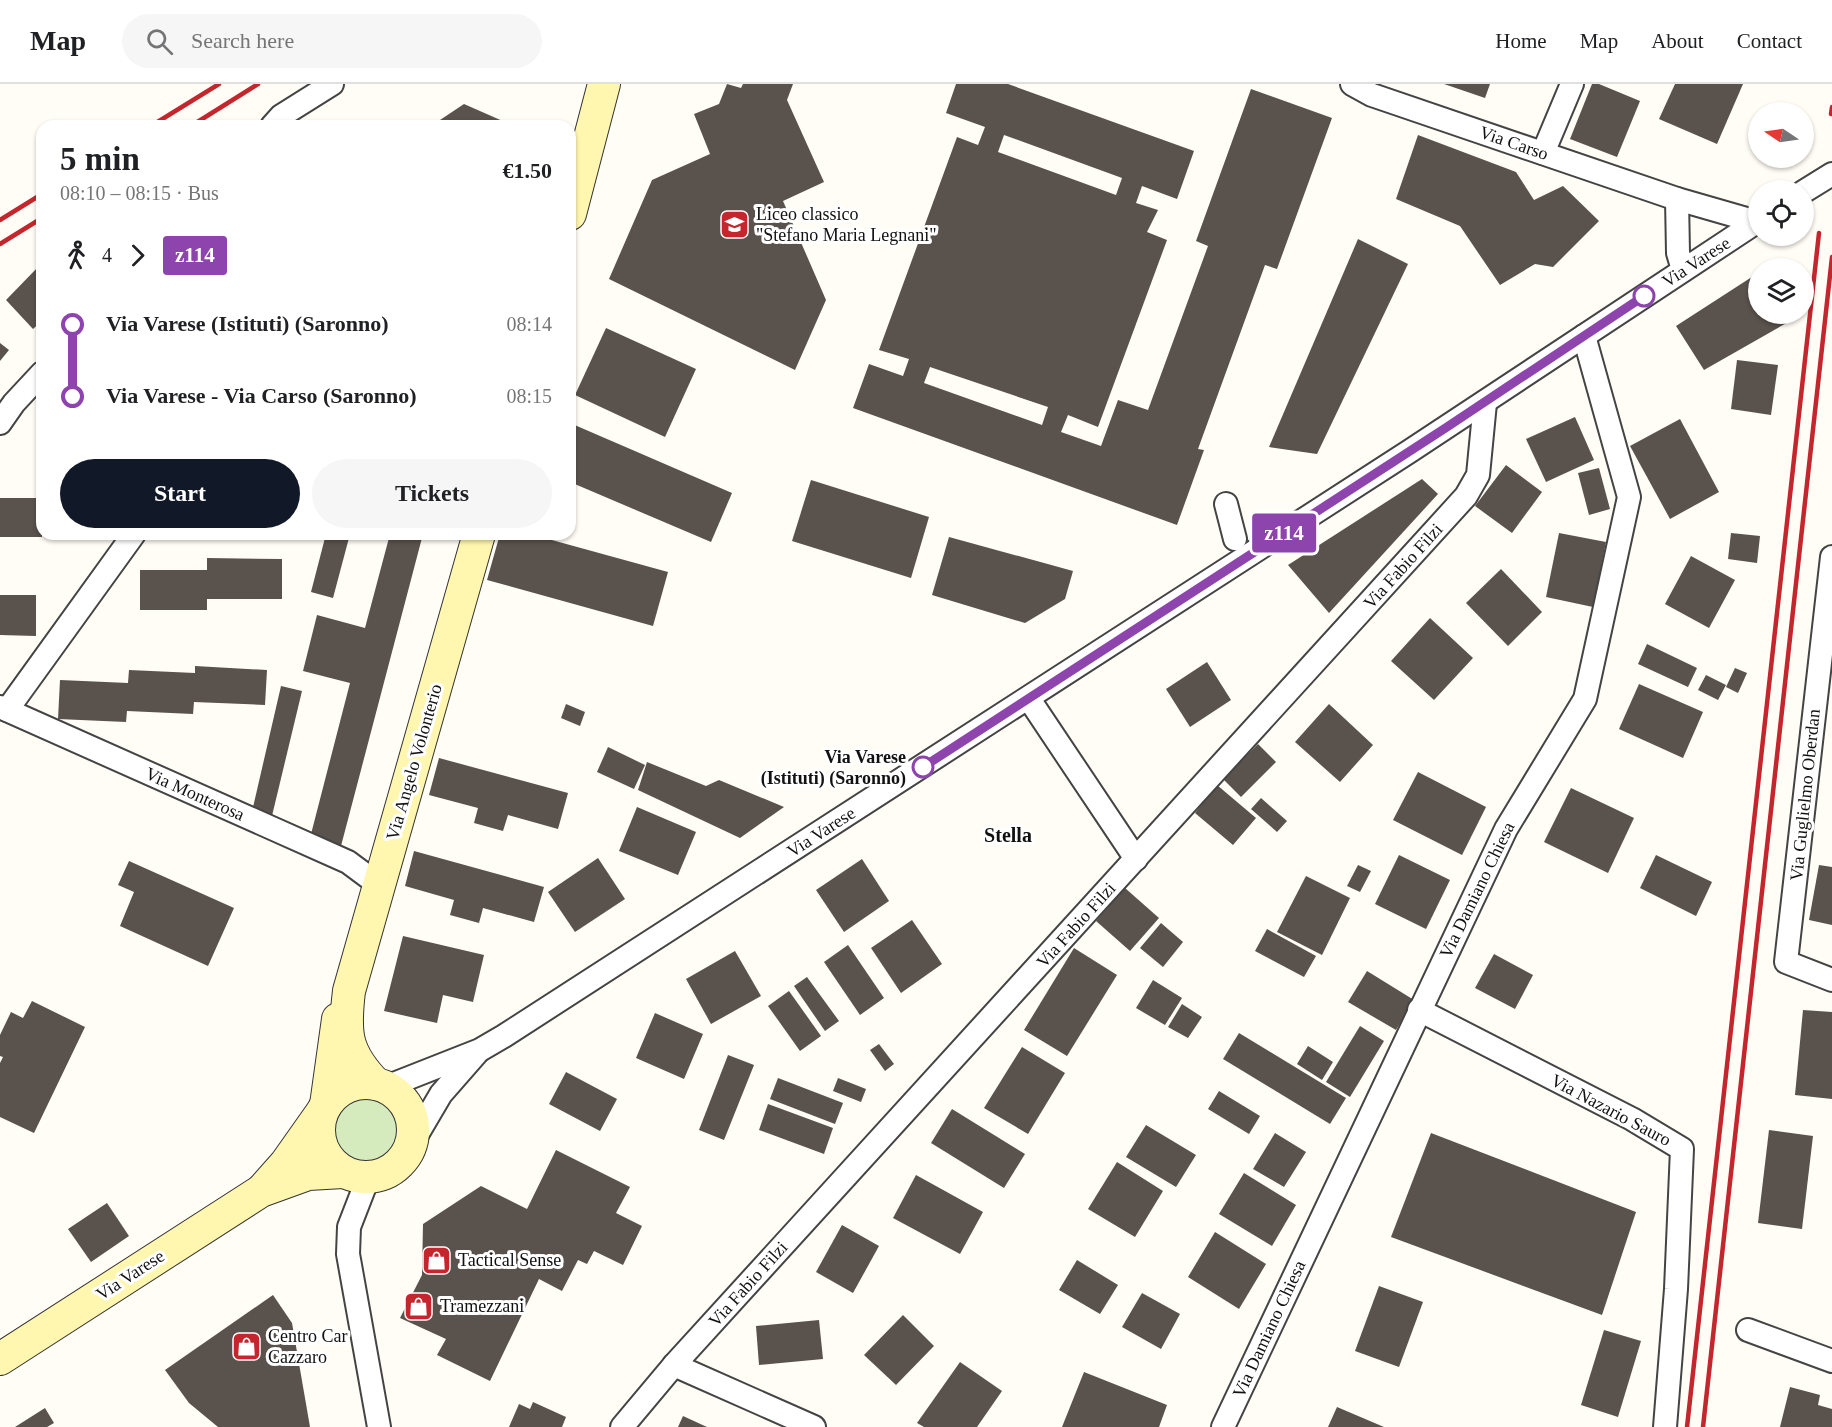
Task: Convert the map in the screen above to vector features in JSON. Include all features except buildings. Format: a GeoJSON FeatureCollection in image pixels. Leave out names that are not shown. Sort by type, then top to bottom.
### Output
{"type":"FeatureCollection","features":[{"type":"Feature","properties":{"kind":"street"},"geometry":{"type":"LineString","coordinates":[[278,120],[332,84]]}},
{"type":"Feature","properties":{"kind":"street"},"geometry":{"type":"LineString","coordinates":[[576,192],[604,84]]}},
{"type":"Feature","properties":{"kind":"street","name":"Via Carso"},"geometry":{"type":"LineString","coordinates":[[1352,84],[1372,95],[1677,199],[1748,219]]}},
{"type":"Feature","properties":{"kind":"street"},"geometry":{"type":"LineString","coordinates":[[1543,153],[1572,84]]}},
{"type":"Feature","properties":{"kind":"street"},"geometry":{"type":"LineString","coordinates":[[1814,185],[1832,174]]}},
{"type":"Feature","properties":{"kind":"street"},"geometry":{"type":"LineString","coordinates":[[1677,199],[1678,253],[1683,270]]}},
{"type":"Feature","properties":{"kind":"street","name":"Via Varese"},"geometry":{"type":"LineString","coordinates":[[381,1086],[480,1050],[1029,699],[1485,403],[1748,227]]}},
{"type":"Feature","properties":{"kind":"street","name":"Via Damiano Chiesa"},"geometry":{"type":"LineString","coordinates":[[1223,1427],[1506,829],[1585,699],[1629,497],[1584,336]]}},
{"type":"Feature","properties":{"kind":"street"},"geometry":{"type":"LineString","coordinates":[[0,423],[36,379]]}},
{"type":"Feature","properties":{"kind":"street","name":"Via Fabio Filzi"},"geometry":{"type":"LineString","coordinates":[[622,1427],[674,1365],[1466,496],[1478,475],[1485,403]]}},
{"type":"Feature","properties":{"kind":"street"},"geometry":{"type":"LineString","coordinates":[[1226,504],[1235,539]]}},
{"type":"Feature","properties":{"kind":"street","name":"Via Monterosa"},"geometry":{"type":"LineString","coordinates":[[130,540],[3,709],[348,862],[379,885]]}},
{"type":"Feature","properties":{"kind":"street","name":"Via Angelo Volonterio"},"geometry":{"type":"LineString","coordinates":[[324,1108],[334,1033],[340,1010],[349,991],[477,540]]}},
{"type":"Feature","properties":{"kind":"street","name":"Via Guglielmo Oberdan"},"geometry":{"type":"LineString","coordinates":[[1832,557],[1786,962],[1832,980]]}},
{"type":"Feature","properties":{"kind":"street"},"geometry":{"type":"LineString","coordinates":[[1029,699],[1136,859]]}},
{"type":"Feature","properties":{"kind":"street","name":"Via Angelo Volonterio"},"geometry":{"type":"LineString","coordinates":[[349,991],[346,1036],[360,1066],[381,1086]]}},
{"type":"Feature","properties":{"kind":"street","name":"Via Nazario Sauro"},"geometry":{"type":"LineString","coordinates":[[1419,1010],[1621,1114],[1682,1149],[1676,1289],[1665,1427]]}},
{"type":"Feature","properties":{"kind":"street"},"geometry":{"type":"LineString","coordinates":[[411,1145],[413,1130],[409,1111],[400,1097],[381,1086],[358,1083],[345,1088],[324,1108],[319,1125],[321,1145],[329,1160],[356,1175],[384,1174],[407,1155],[441,1094],[480,1050]]}},
{"type":"Feature","properties":{"kind":"street","name":"Via Varese"},"geometry":{"type":"LineString","coordinates":[[261,1191],[286,1163],[324,1108]]}},
{"type":"Feature","properties":{"kind":"street","name":"Via Varese"},"geometry":{"type":"LineString","coordinates":[[0,1359],[261,1191],[308,1174],[356,1175]]}},
{"type":"Feature","properties":{"kind":"street"},"geometry":{"type":"LineString","coordinates":[[356,1175],[348,1254],[379,1427]]}},
{"type":"Feature","properties":{"kind":"street"},"geometry":{"type":"LineString","coordinates":[[1748,1330],[1832,1361]]}},
{"type":"Feature","properties":{"kind":"street"},"geometry":{"type":"LineString","coordinates":[[674,1365],[814,1427]]}},
{"type":"Feature","properties":{"kind":"green space"},"geometry":{"type":"Polygon","coordinates":[[[366,1095],[386,1101],[396,1111],[402,1131],[396,1151],[386,1161],[366,1167],[346,1161],[336,1151],[330,1131],[336,1111],[346,1101],[366,1095]]]}},
{"type":"Feature","properties":{"kind":"railway"},"geometry":{"type":"LineString","coordinates":[[161,120],[219,84]]}},
{"type":"Feature","properties":{"kind":"railway"},"geometry":{"type":"LineString","coordinates":[[201,120],[258,84]]}},
{"type":"Feature","properties":{"kind":"railway"},"geometry":{"type":"LineString","coordinates":[[1831,114],[1832,107]]}},
{"type":"Feature","properties":{"kind":"railway"},"geometry":{"type":"LineString","coordinates":[[0,220],[36,198]]}},
{"type":"Feature","properties":{"kind":"railway"},"geometry":{"type":"LineString","coordinates":[[0,244],[36,222]]}},
{"type":"Feature","properties":{"kind":"railway"},"geometry":{"type":"LineString","coordinates":[[1687,1427],[1819,233]]}},
{"type":"Feature","properties":{"kind":"railway"},"geometry":{"type":"LineString","coordinates":[[1703,1427],[1832,257]]}},
{"type":"Feature","properties":{"kind":"bus line","name":"z114"},"geometry":{"type":"LineString","coordinates":[[923,767],[1447,427],[1644,296]]}},
{"type":"Feature","properties":{"kind":"place","name":"Liceo classico \"Stefano Maria Legnani\""},"geometry":{"type":"Point","coordinates":[735,224]}},
{"type":"Feature","properties":{"kind":"place","name":"Via Varese (Istituti) (Saronno)"},"geometry":{"type":"Point","coordinates":[923,767]}},
{"type":"Feature","properties":{"kind":"place","name":"Tactical Sense"},"geometry":{"type":"Point","coordinates":[437,1260]}},
{"type":"Feature","properties":{"kind":"place","name":"Tramezzani"},"geometry":{"type":"Point","coordinates":[419,1306]}},
{"type":"Feature","properties":{"kind":"place","name":"Centro Car Cazzaro"},"geometry":{"type":"Point","coordinates":[247,1346]}},
{"type":"Feature","properties":{"kind":"district","name":"Stella"},"geometry":{"type":"Point","coordinates":[1008,835]}}]}
